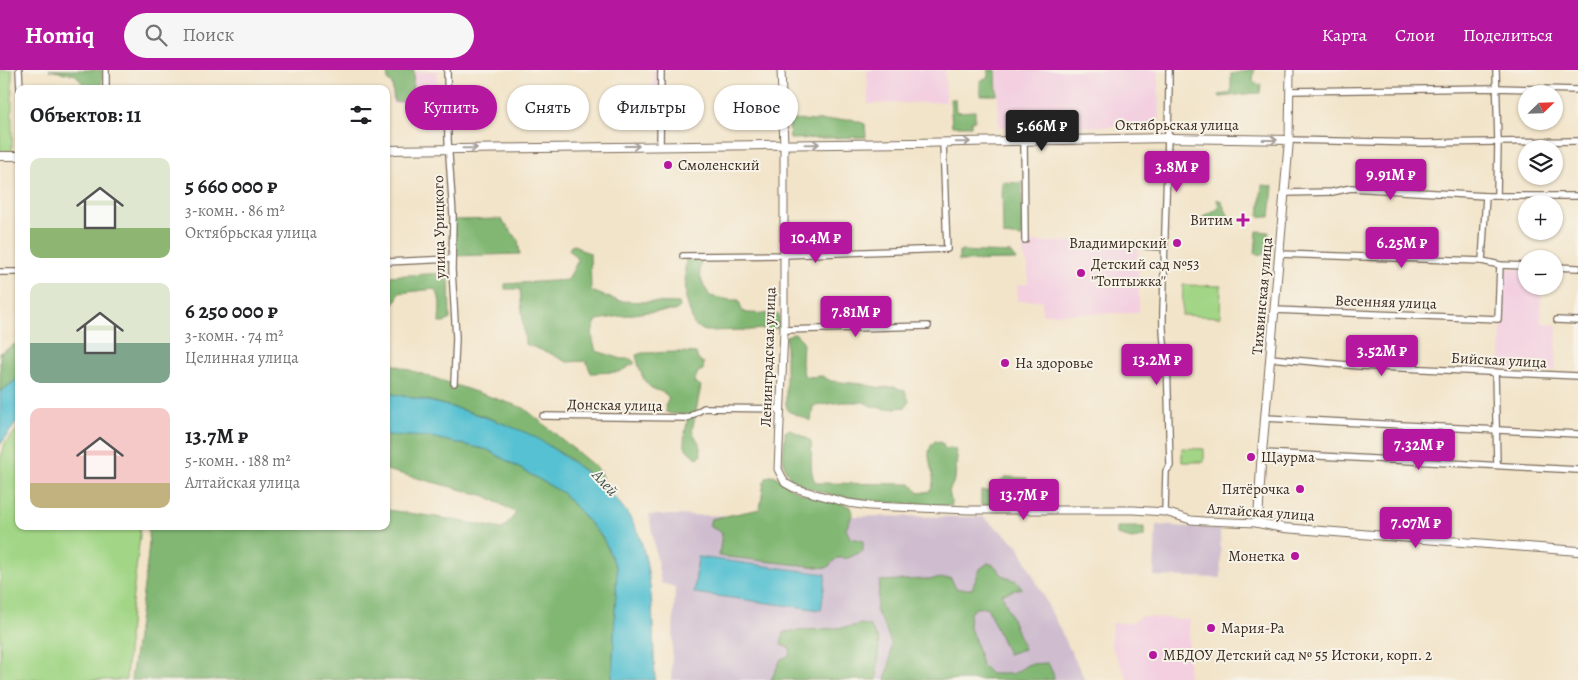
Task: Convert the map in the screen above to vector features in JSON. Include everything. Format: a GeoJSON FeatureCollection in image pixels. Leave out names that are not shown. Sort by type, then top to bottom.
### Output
{"type":"FeatureCollection","features":[{"type":"Feature","properties":{"kind":"main road","name":"Октябрьская улица"},"geometry":{"type":"LineString","coordinates":[[390,150],[1169,138],[1289,140]]}},
{"type":"Feature","properties":{"kind":"main road","name":"Тихвинская улица"},"geometry":{"type":"LineString","coordinates":[[1258,524],[1262,453],[1289,140]]}},
{"type":"Feature","properties":{"kind":"main road"},"geometry":{"type":"LineString","coordinates":[[0,156],[15,156]]}},
{"type":"Feature","properties":{"kind":"main road","name":"Алтайская улица"},"geometry":{"type":"LineString","coordinates":[[1258,524],[1284,528],[1578,551]]}},
{"type":"Feature","properties":{"kind":"street"},"geometry":{"type":"LineString","coordinates":[[19,70],[20,85]]}},
{"type":"Feature","properties":{"kind":"street"},"geometry":{"type":"LineString","coordinates":[[106,70],[106,85]]}},
{"type":"Feature","properties":{"kind":"street","name":"улица Урицкого"},"geometry":{"type":"LineString","coordinates":[[447,70],[452,197],[453,318],[456,338],[454,383]]}},
{"type":"Feature","properties":{"kind":"street"},"geometry":{"type":"LineString","coordinates":[[660,146],[661,70]]}},
{"type":"Feature","properties":{"kind":"street","name":"Ленинградская улица"},"geometry":{"type":"LineString","coordinates":[[781,70],[784,145],[784,330],[778,469],[786,483],[794,488]]}},
{"type":"Feature","properties":{"kind":"street"},"geometry":{"type":"LineString","coordinates":[[1165,512],[1166,471],[1170,466],[1167,358],[1164,348],[1163,321],[1169,138],[1169,70]]}},
{"type":"Feature","properties":{"kind":"street","name":"Тихвинская улица"},"geometry":{"type":"LineString","coordinates":[[1289,140],[1290,70]]}},
{"type":"Feature","properties":{"kind":"street"},"geometry":{"type":"LineString","coordinates":[[1496,70],[1497,196]]}},
{"type":"Feature","properties":{"kind":"street"},"geometry":{"type":"LineString","coordinates":[[1290,90],[1496,88],[1578,90]]}},
{"type":"Feature","properties":{"kind":"street","name":"Октябрьская улица"},"geometry":{"type":"LineString","coordinates":[[1289,140],[1414,143],[1578,141]]}},
{"type":"Feature","properties":{"kind":"street"},"geometry":{"type":"LineString","coordinates":[[1024,141],[1025,240]]}},
{"type":"Feature","properties":{"kind":"street"},"geometry":{"type":"LineString","coordinates":[[683,256],[784,255],[947,249],[943,142]]}},
{"type":"Feature","properties":{"kind":"street"},"geometry":{"type":"LineString","coordinates":[[1285,193],[1332,192],[1350,188],[1486,196],[1578,196]]}},
{"type":"Feature","properties":{"kind":"street"},"geometry":{"type":"LineString","coordinates":[[1482,261],[1486,196]]}},
{"type":"Feature","properties":{"kind":"street"},"geometry":{"type":"LineString","coordinates":[[1571,196],[1578,200]]}},
{"type":"Feature","properties":{"kind":"street"},"geometry":{"type":"LineString","coordinates":[[1146,246],[1164,247]]}},
{"type":"Feature","properties":{"kind":"street"},"geometry":{"type":"LineString","coordinates":[[1279,254],[1482,261],[1518,265]]}},
{"type":"Feature","properties":{"kind":"street"},"geometry":{"type":"LineString","coordinates":[[390,262],[452,259]]}},
{"type":"Feature","properties":{"kind":"street","name":"Весенняя улица"},"geometry":{"type":"LineString","coordinates":[[1274,310],[1498,319],[1500,264]]}},
{"type":"Feature","properties":{"kind":"street"},"geometry":{"type":"LineString","coordinates":[[1563,267],[1578,268]]}},
{"type":"Feature","properties":{"kind":"street"},"geometry":{"type":"LineString","coordinates":[[0,272],[15,272]]}},
{"type":"Feature","properties":{"kind":"street"},"geometry":{"type":"LineString","coordinates":[[1557,320],[1578,321]]}},
{"type":"Feature","properties":{"kind":"street"},"geometry":{"type":"LineString","coordinates":[[784,330],[928,326]]}},
{"type":"Feature","properties":{"kind":"street","name":"Бийская улица"},"geometry":{"type":"LineString","coordinates":[[1270,358],[1359,366],[1578,376]]}},
{"type":"Feature","properties":{"kind":"street"},"geometry":{"type":"LineString","coordinates":[[1495,372],[1497,464]]}},
{"type":"Feature","properties":{"kind":"street","name":"Донская улица"},"geometry":{"type":"LineString","coordinates":[[543,416],[687,418],[704,408],[780,409]]}},
{"type":"Feature","properties":{"kind":"street"},"geometry":{"type":"LineString","coordinates":[[1265,418],[1578,434]]}},
{"type":"Feature","properties":{"kind":"street"},"geometry":{"type":"LineString","coordinates":[[1262,453],[1497,464],[1578,470]]}},
{"type":"Feature","properties":{"kind":"street","name":"Алтайская улица"},"geometry":{"type":"LineString","coordinates":[[794,488],[848,503],[870,506],[969,510],[1133,510],[1165,512],[1191,520],[1258,524]]}},
{"type":"Feature","properties":{"kind":"shaded area"},"geometry":{"type":"Polygon","coordinates":[[[653,70],[659,70],[659,85],[653,85],[653,70]]]}},
{"type":"Feature","properties":{"kind":"shaded area"},"geometry":{"type":"Polygon","coordinates":[[[867,70],[945,70],[946,102],[868,104],[867,70]]]}},
{"type":"Feature","properties":{"kind":"shaded area"},"geometry":{"type":"Polygon","coordinates":[[[997,70],[1158,70],[1159,126],[999,127],[997,70]]]}},
{"type":"Feature","properties":{"kind":"shaded area"},"geometry":{"type":"Polygon","coordinates":[[[437,71],[437,85],[405,85],[405,103],[392,104],[392,73],[437,71]]]}},
{"type":"Feature","properties":{"kind":"shaded area"},"geometry":{"type":"Polygon","coordinates":[[[1138,241],[1139,313],[1042,314],[1042,300],[1017,301],[1017,285],[1028,284],[1028,265],[1023,255],[1023,242],[1138,241]]]}},
{"type":"Feature","properties":{"kind":"shaded area"},"geometry":{"type":"Polygon","coordinates":[[[1503,268],[1518,269],[1518,295],[1541,295],[1541,322],[1557,325],[1555,371],[1500,369],[1503,268]]]}},
{"type":"Feature","properties":{"kind":"shaded area"},"geometry":{"type":"Polygon","coordinates":[[[649,515],[983,517],[1018,545],[1085,680],[671,680],[675,587],[661,583],[649,515]]]}},
{"type":"Feature","properties":{"kind":"shaded area"},"geometry":{"type":"Polygon","coordinates":[[[1156,525],[1220,529],[1221,578],[1154,576],[1156,525]]]}},
{"type":"Feature","properties":{"kind":"shaded area"},"geometry":{"type":"Polygon","coordinates":[[[1141,616],[1189,620],[1188,680],[1128,680],[1111,645],[1112,623],[1133,623],[1141,616]]]}},
{"type":"Feature","properties":{"kind":"green space"},"geometry":{"type":"Polygon","coordinates":[[[0,70],[12,70],[12,152],[0,152],[0,70]]]}},
{"type":"Feature","properties":{"kind":"green space"},"geometry":{"type":"Polygon","coordinates":[[[49,70],[102,70],[102,85],[84,85],[76,75],[49,70]]]}},
{"type":"Feature","properties":{"kind":"green space"},"geometry":{"type":"Polygon","coordinates":[[[387,70],[414,70],[413,85],[405,85],[405,101],[394,102],[392,84],[388,81],[387,70]]]}},
{"type":"Feature","properties":{"kind":"green space"},"geometry":{"type":"Polygon","coordinates":[[[988,70],[996,70],[997,95],[980,95],[980,82],[988,77],[988,70]]]}},
{"type":"Feature","properties":{"kind":"green space"},"geometry":{"type":"Polygon","coordinates":[[[1254,70],[1253,81],[1261,86],[1260,93],[1220,97],[1219,95],[1231,93],[1231,74],[1254,70]]]}},
{"type":"Feature","properties":{"kind":"green space"},"geometry":{"type":"Polygon","coordinates":[[[950,99],[955,99],[956,112],[975,111],[975,120],[971,121],[971,126],[952,126],[950,99]]]}},
{"type":"Feature","properties":{"kind":"green space"},"geometry":{"type":"Polygon","coordinates":[[[851,119],[865,124],[866,137],[790,139],[789,130],[798,130],[798,120],[851,119]]]}},
{"type":"Feature","properties":{"kind":"green space"},"geometry":{"type":"Polygon","coordinates":[[[1002,182],[1022,183],[1022,237],[1003,235],[1002,182]]]}},
{"type":"Feature","properties":{"kind":"green space"},"geometry":{"type":"Polygon","coordinates":[[[1262,185],[1273,186],[1270,217],[1259,216],[1262,185]]]}},
{"type":"Feature","properties":{"kind":"green space"},"geometry":{"type":"Polygon","coordinates":[[[1217,199],[1221,201],[1229,217],[1227,219],[1203,219],[1203,216],[1219,208],[1217,199]]]}},
{"type":"Feature","properties":{"kind":"green space"},"geometry":{"type":"Polygon","coordinates":[[[501,219],[518,240],[520,254],[452,256],[452,220],[501,219]]]}},
{"type":"Feature","properties":{"kind":"green space"},"geometry":{"type":"Polygon","coordinates":[[[1257,231],[1269,232],[1267,255],[1255,254],[1257,231]]]}},
{"type":"Feature","properties":{"kind":"green space"},"geometry":{"type":"Polygon","coordinates":[[[575,245],[581,250],[590,253],[591,291],[619,301],[679,303],[680,307],[675,311],[646,312],[597,320],[592,335],[596,351],[622,359],[631,359],[635,363],[619,372],[591,373],[586,361],[567,362],[525,344],[520,289],[505,289],[505,284],[568,280],[578,260],[569,250],[571,246],[575,245]]]}},
{"type":"Feature","properties":{"kind":"green space"},"geometry":{"type":"Polygon","coordinates":[[[959,251],[1011,253],[1016,260],[959,261],[959,251]]]}},
{"type":"Feature","properties":{"kind":"green space"},"geometry":{"type":"Polygon","coordinates":[[[702,257],[701,278],[710,296],[739,300],[742,311],[747,313],[779,314],[779,328],[705,331],[694,325],[686,299],[686,258],[702,257]]]}},
{"type":"Feature","properties":{"kind":"green space"},"geometry":{"type":"Polygon","coordinates":[[[449,273],[450,319],[444,323],[439,323],[440,300],[434,289],[399,293],[395,303],[390,306],[390,276],[449,273]]]}},
{"type":"Feature","properties":{"kind":"green space"},"geometry":{"type":"Polygon","coordinates":[[[1183,285],[1221,286],[1220,317],[1182,315],[1183,285]]]}},
{"type":"Feature","properties":{"kind":"green space"},"geometry":{"type":"Polygon","coordinates":[[[795,333],[803,341],[802,364],[804,375],[807,377],[822,376],[831,381],[880,388],[895,387],[905,391],[909,401],[906,407],[884,409],[864,402],[843,402],[813,406],[811,421],[788,411],[786,404],[786,336],[795,333]]]}},
{"type":"Feature","properties":{"kind":"green space"},"geometry":{"type":"Polygon","coordinates":[[[15,344],[15,381],[0,392],[0,353],[15,344]]]}},
{"type":"Feature","properties":{"kind":"green space"},"geometry":{"type":"Polygon","coordinates":[[[642,353],[696,353],[698,360],[704,363],[703,370],[698,372],[694,382],[701,386],[692,431],[700,445],[701,455],[698,458],[686,449],[684,444],[687,414],[666,412],[665,405],[669,399],[665,394],[652,388],[644,380],[636,355],[642,353]]]}},
{"type":"Feature","properties":{"kind":"green space"},"geometry":{"type":"Polygon","coordinates":[[[390,363],[524,408],[599,470],[606,488],[567,457],[533,436],[484,416],[427,400],[390,394],[390,363]]]}},
{"type":"Feature","properties":{"kind":"green space"},"geometry":{"type":"Polygon","coordinates":[[[790,429],[811,441],[811,468],[816,483],[911,484],[919,493],[930,491],[933,485],[929,459],[931,447],[935,441],[942,443],[945,449],[955,449],[957,457],[955,479],[949,491],[952,506],[864,500],[816,491],[799,483],[788,474],[784,464],[785,432],[790,429]]]}},
{"type":"Feature","properties":{"kind":"green space"},"geometry":{"type":"Polygon","coordinates":[[[15,432],[15,530],[139,530],[126,680],[0,680],[0,461],[5,443],[15,432]]]}},
{"type":"Feature","properties":{"kind":"green space"},"geometry":{"type":"Polygon","coordinates":[[[390,435],[430,437],[488,450],[563,493],[603,538],[617,569],[612,680],[131,680],[147,564],[148,530],[390,530],[390,510],[503,529],[516,513],[486,496],[390,471],[390,435]]]}},
{"type":"Feature","properties":{"kind":"green space"},"geometry":{"type":"Polygon","coordinates":[[[1182,448],[1204,449],[1204,462],[1182,462],[1182,448]]]}},
{"type":"Feature","properties":{"kind":"green space"},"geometry":{"type":"Polygon","coordinates":[[[774,475],[791,488],[803,494],[828,499],[851,507],[853,513],[846,529],[850,538],[863,541],[863,551],[848,558],[837,558],[827,568],[719,556],[722,533],[709,526],[711,519],[760,509],[764,482],[767,477],[774,475]]]}},
{"type":"Feature","properties":{"kind":"green space"},"geometry":{"type":"Polygon","coordinates":[[[1007,477],[1027,478],[1027,492],[1024,499],[1019,503],[981,505],[981,491],[989,491],[996,483],[1007,477]]]}},
{"type":"Feature","properties":{"kind":"green space"},"geometry":{"type":"Polygon","coordinates":[[[1117,527],[1144,527],[1144,537],[1132,539],[1117,535],[1117,527]]]}},
{"type":"Feature","properties":{"kind":"green space"},"geometry":{"type":"Polygon","coordinates":[[[988,563],[992,564],[1004,576],[1015,581],[1022,588],[1002,594],[1024,649],[1008,654],[987,607],[976,608],[970,613],[969,626],[982,665],[991,674],[1013,674],[1029,664],[1048,663],[1054,676],[1053,680],[885,680],[890,663],[891,644],[886,629],[876,611],[880,581],[951,578],[956,589],[972,589],[980,569],[988,563]]]}},
{"type":"Feature","properties":{"kind":"green space"},"geometry":{"type":"Polygon","coordinates":[[[861,624],[870,626],[879,641],[877,680],[771,680],[781,659],[790,655],[790,648],[781,645],[784,632],[849,627],[861,624]]]}},
{"type":"Feature","properties":{"kind":"water"},"geometry":{"type":"Polygon","coordinates":[[[15,381],[15,424],[0,445],[0,392],[15,381]]]}},
{"type":"Feature","properties":{"kind":"water"},"geometry":{"type":"Polygon","coordinates":[[[390,394],[463,410],[535,437],[575,464],[614,497],[635,526],[647,563],[652,613],[655,680],[612,680],[617,569],[603,538],[563,493],[488,450],[430,437],[390,435],[390,394]]]}},
{"type":"Feature","properties":{"kind":"water"},"geometry":{"type":"Polygon","coordinates":[[[698,557],[826,574],[821,610],[694,593],[698,557]]]}},
{"type":"Feature","properties":{"kind":"place","name":"Смоленский"},"geometry":{"type":"Point","coordinates":[668,165]}},
{"type":"Feature","properties":{"kind":"place","name":"Витим"},"geometry":{"type":"Point","coordinates":[1243,220]}},
{"type":"Feature","properties":{"kind":"place","name":"Владимирский"},"geometry":{"type":"Point","coordinates":[1177,243]}},
{"type":"Feature","properties":{"kind":"place","name":"Детский сад №53 ''Топтыжка''"},"geometry":{"type":"Point","coordinates":[1081,273]}},
{"type":"Feature","properties":{"kind":"place","name":"На здоровье"},"geometry":{"type":"Point","coordinates":[1005,363]}},
{"type":"Feature","properties":{"kind":"place","name":"Щаурма"},"geometry":{"type":"Point","coordinates":[1251,457]}},
{"type":"Feature","properties":{"kind":"place","name":"Пятёрочка"},"geometry":{"type":"Point","coordinates":[1300,489]}},
{"type":"Feature","properties":{"kind":"place","name":"Монетка"},"geometry":{"type":"Point","coordinates":[1295,556]}},
{"type":"Feature","properties":{"kind":"place","name":"Мария-Ра"},"geometry":{"type":"Point","coordinates":[1211,628]}},
{"type":"Feature","properties":{"kind":"place","name":"МБДОУ Детский сад № 55 Истоки, корп. 2"},"geometry":{"type":"Point","coordinates":[1153,655]}},
{"type":"Feature","properties":{"kind":"water label","name":"Алей"},"geometry":{"type":"Point","coordinates":[605,483]}}]}
